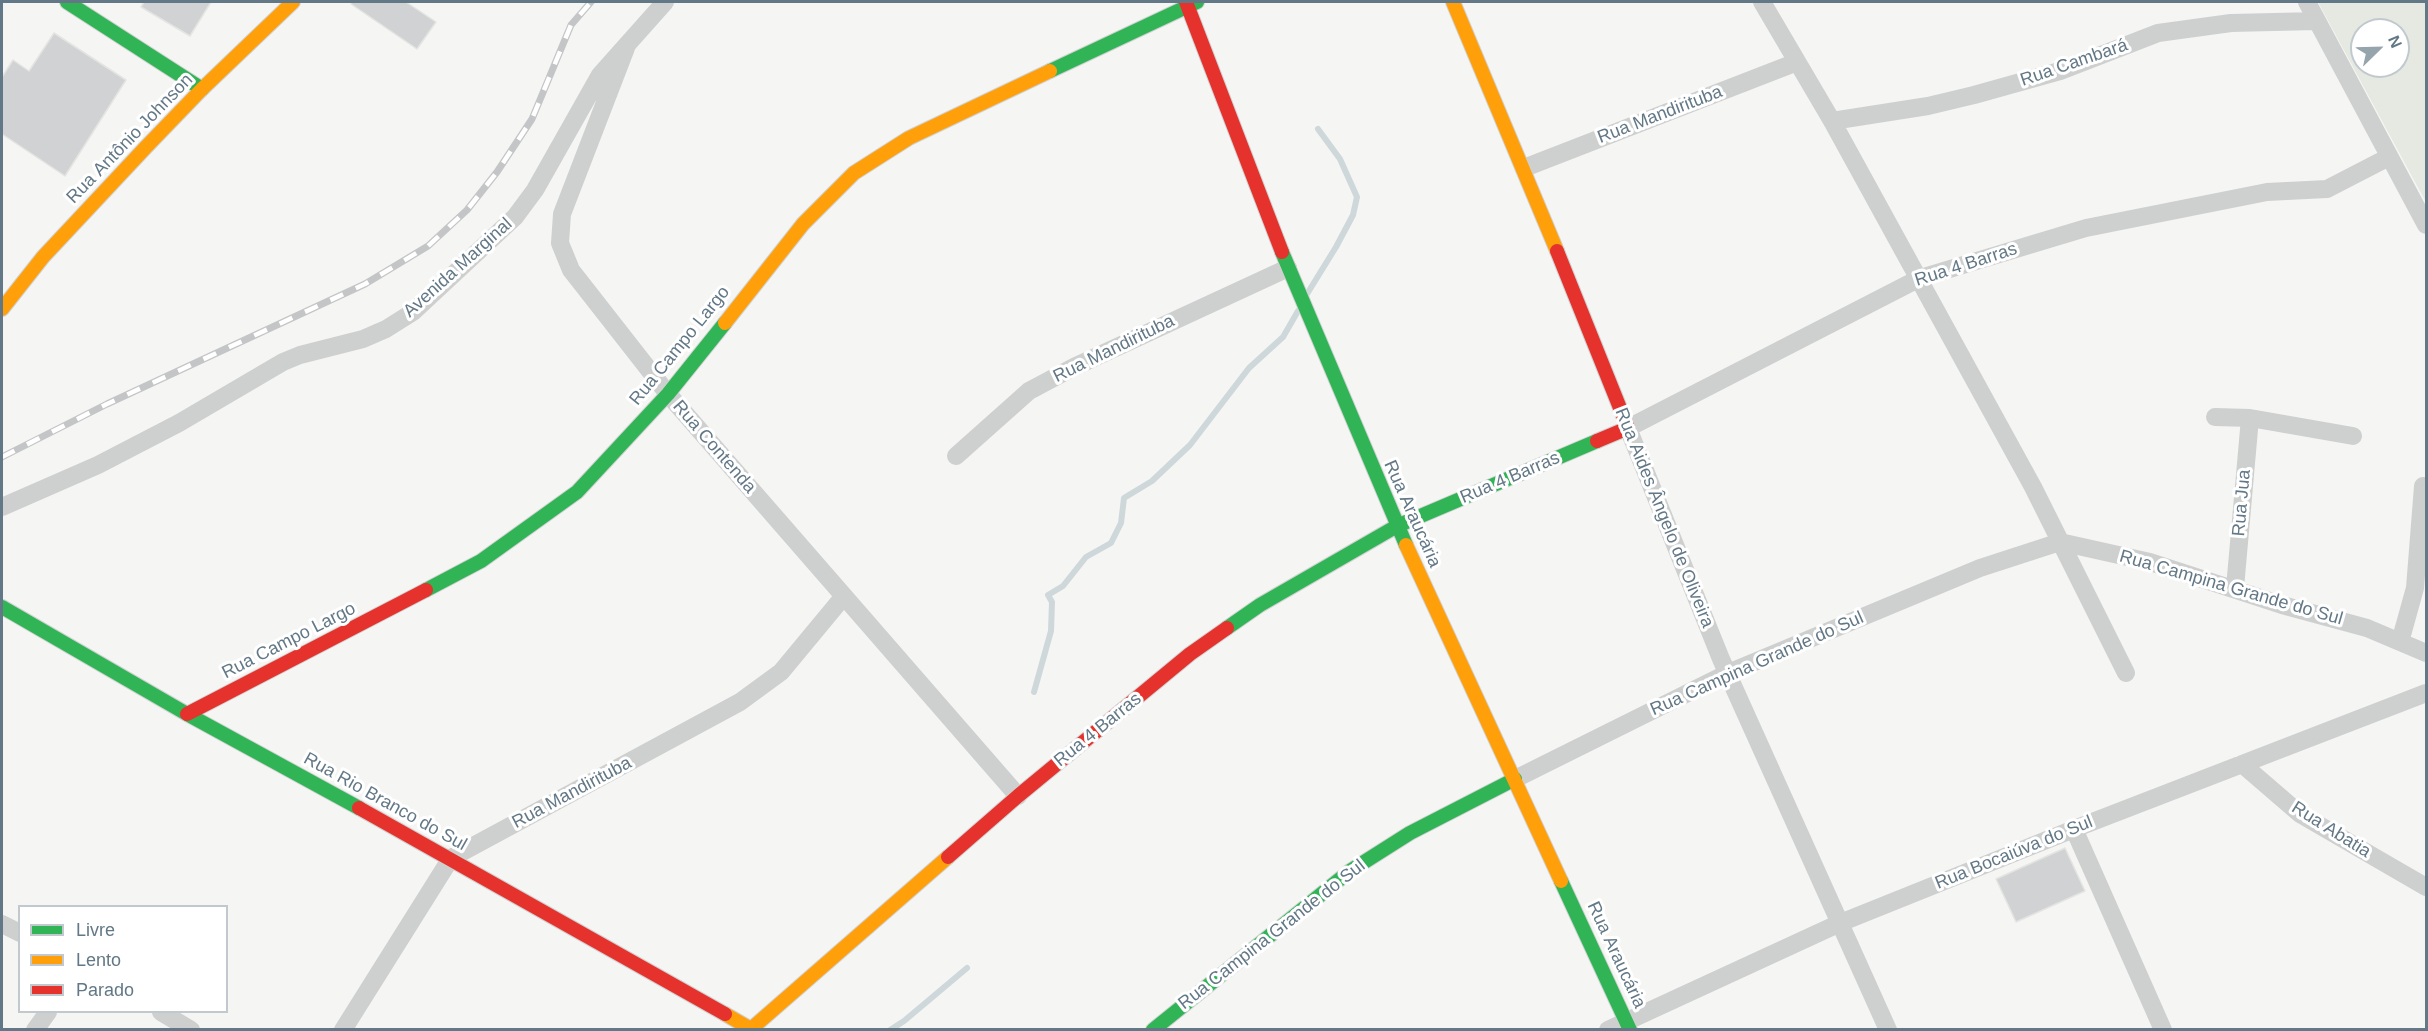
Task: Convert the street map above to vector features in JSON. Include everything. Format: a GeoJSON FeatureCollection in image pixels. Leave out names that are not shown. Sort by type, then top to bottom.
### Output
{"type":"FeatureCollection","features":[{"type":"Feature","properties":{"kind":"street"},"geometry":{"type":"LineString","coordinates":[[67,2],[202,89]]}},
{"type":"Feature","properties":{"kind":"street","name":"Rua Antônio Johnson"},"geometry":{"type":"LineString","coordinates":[[2,309],[42,257],[202,89],[293,2]]}},
{"type":"Feature","properties":{"kind":"street","name":"Avenida Marginal"},"geometry":{"type":"LineString","coordinates":[[2,507],[98,465],[179,423],[283,362],[300,355],[363,339],[386,329],[413,312],[515,217],[535,190],[600,75],[665,2]]}},
{"type":"Feature","properties":{"kind":"street","name":"Rua Aides Ângelo de Oliveira"},"geometry":{"type":"LineString","coordinates":[[1453,2],[1524,168],[1721,659],[1888,1029]]}},
{"type":"Feature","properties":{"kind":"street"},"geometry":{"type":"LineString","coordinates":[[1762,2],[1832,120],[1920,278],[2033,487],[2126,673]]}},
{"type":"Feature","properties":{"kind":"street"},"geometry":{"type":"LineString","coordinates":[[2307,2],[2427,225]]}},
{"type":"Feature","properties":{"kind":"street","name":"Rua Araucária"},"geometry":{"type":"LineString","coordinates":[[1190,3],[1288,268],[1396,526],[1629,1026]]}},
{"type":"Feature","properties":{"kind":"street","name":"Rua Campo Largo"},"geometry":{"type":"LineString","coordinates":[[187,714],[481,561],[577,492],[668,394],[803,224],[854,173],[909,138],[1190,3]]}},
{"type":"Feature","properties":{"kind":"street","name":"Rua Cambará"},"geometry":{"type":"LineString","coordinates":[[1832,120],[1928,106],[1974,95],[2060,71],[2158,33],[2231,23],[2317,21]]}},
{"type":"Feature","properties":{"kind":"street","name":"Rua Contenda"},"geometry":{"type":"LineString","coordinates":[[626,48],[562,214],[560,243],[572,270],[668,394],[1017,796]]}},
{"type":"Feature","properties":{"kind":"street","name":"Rua Mandirituba"},"geometry":{"type":"LineString","coordinates":[[1524,168],[1797,62]]}},
{"type":"Feature","properties":{"kind":"street","name":"Rua 4 Barras"},"geometry":{"type":"LineString","coordinates":[[751,1029],[1017,796],[1190,654],[1260,605],[1396,526],[1628,428],[1920,278],[2086,228],[2266,192],[2327,189],[2390,157]]}},
{"type":"Feature","properties":{"kind":"street","name":"Rua Mandirituba"},"geometry":{"type":"LineString","coordinates":[[956,456],[1029,391],[1074,367],[1288,268]]}},
{"type":"Feature","properties":{"kind":"street"},"geometry":{"type":"LineString","coordinates":[[2216,417],[2250,418],[2353,436]]}},
{"type":"Feature","properties":{"kind":"street","name":"Rua Jua"},"geometry":{"type":"LineString","coordinates":[[2235,588],[2250,418]]}},
{"type":"Feature","properties":{"kind":"street"},"geometry":{"type":"LineString","coordinates":[[2400,642],[2415,588],[2423,486]]}},
{"type":"Feature","properties":{"kind":"street","name":"Rua Campina Grande do Sul"},"geometry":{"type":"LineString","coordinates":[[1153,1029],[1350,871],[1410,833],[1728,673],[1980,568],[2060,542],[2150,562],[2282,605],[2367,627],[2427,653]]}},
{"type":"Feature","properties":{"kind":"street","name":"Rua Mandirituba"},"geometry":{"type":"LineString","coordinates":[[343,1029],[451,858],[740,702],[781,672],[844,596]]}},
{"type":"Feature","properties":{"kind":"street","name":"Rua Rio Branco do Sul"},"geometry":{"type":"LineString","coordinates":[[2,607],[187,714],[451,858],[751,1029]]}},
{"type":"Feature","properties":{"kind":"street","name":"Rua Bocaiúva do Sul"},"geometry":{"type":"LineString","coordinates":[[1608,1029],[1629,1026],[1840,923],[2074,829],[2427,693]]}},
{"type":"Feature","properties":{"kind":"street","name":"Rua Abatia"},"geometry":{"type":"LineString","coordinates":[[2242,764],[2300,814],[2427,887]]}},
{"type":"Feature","properties":{"kind":"street"},"geometry":{"type":"LineString","coordinates":[[2074,829],[2163,1029]]}},
{"type":"Feature","properties":{"kind":"street"},"geometry":{"type":"LineString","coordinates":[[2,924],[18,932]]}},
{"type":"Feature","properties":{"kind":"street"},"geometry":{"type":"LineString","coordinates":[[35,1029],[47,1013]]}},
{"type":"Feature","properties":{"kind":"street"},"geometry":{"type":"LineString","coordinates":[[164,1013],[191,1029]]}},
{"type":"Feature","properties":{"kind":"shaded area"},"geometry":{"type":"Polygon","coordinates":[[[2318,2],[2426,2],[2426,202],[2359,78],[2410,78],[2410,18],[2350,18],[2350,61],[2318,2]]]}},
{"type":"Feature","properties":{"kind":"building"},"geometry":{"type":"Polygon","coordinates":[[[144,2],[211,2],[190,36],[141,7],[144,2]]]}},
{"type":"Feature","properties":{"kind":"building"},"geometry":{"type":"Polygon","coordinates":[[[352,2],[406,2],[436,22],[417,49],[351,4],[352,2]]]}},
{"type":"Feature","properties":{"kind":"building"},"geometry":{"type":"Polygon","coordinates":[[[54,33],[126,80],[65,176],[2,134],[2,77],[13,60],[29,71],[54,33]]]}},
{"type":"Feature","properties":{"kind":"building"},"geometry":{"type":"Polygon","coordinates":[[[2065,848],[2085,891],[2016,922],[1996,879],[2065,848]]]}},
{"type":"Feature","properties":{"kind":"waterway"},"geometry":{"type":"LineString","coordinates":[[1307,294],[1353,215],[1357,197],[1340,159],[1318,129]]}},
{"type":"Feature","properties":{"kind":"waterway"},"geometry":{"type":"LineString","coordinates":[[1034,692],[1051,631],[1052,602],[1048,595],[1063,586],[1086,557],[1111,543],[1121,523],[1124,498],[1152,481],[1190,445],[1249,368],[1283,337],[1298,311]]}},
{"type":"Feature","properties":{"kind":"waterway"},"geometry":{"type":"LineString","coordinates":[[890,1030],[967,968]]}},
{"type":"Feature","properties":{"kind":"railway"},"geometry":{"type":"LineString","coordinates":[[2,457],[107,404],[365,284],[428,246],[467,210],[497,172],[532,119],[571,25],[591,2]]}},
{"type":"Feature","properties":{"kind":"traffic: fast"},"geometry":{"type":"LineString","coordinates":[[67,2],[202,89]]}},
{"type":"Feature","properties":{"kind":"traffic: fast"},"geometry":{"type":"LineString","coordinates":[[1050,71],[1197,2]]}},
{"type":"Feature","properties":{"kind":"traffic: fast"},"geometry":{"type":"LineString","coordinates":[[1282,252],[1406,545]]}},
{"type":"Feature","properties":{"kind":"traffic: fast"},"geometry":{"type":"LineString","coordinates":[[426,590],[481,561],[577,492],[668,394],[725,323]]}},
{"type":"Feature","properties":{"kind":"traffic: fast"},"geometry":{"type":"LineString","coordinates":[[1227,628],[1260,605],[1397,526],[1597,441]]}},
{"type":"Feature","properties":{"kind":"traffic: fast"},"geometry":{"type":"LineString","coordinates":[[2,607],[187,714],[359,808]]}},
{"type":"Feature","properties":{"kind":"traffic: fast"},"geometry":{"type":"LineString","coordinates":[[1153,1030],[1350,871],[1410,833],[1515,779]]}},
{"type":"Feature","properties":{"kind":"traffic: fast"},"geometry":{"type":"LineString","coordinates":[[1561,881],[1630,1030]]}},
{"type":"Feature","properties":{"kind":"traffic: slow"},"geometry":{"type":"LineString","coordinates":[[2,309],[43,257],[146,147],[202,89],[293,2]]}},
{"type":"Feature","properties":{"kind":"traffic: slow"},"geometry":{"type":"LineString","coordinates":[[1453,2],[1557,251]]}},
{"type":"Feature","properties":{"kind":"traffic: slow"},"geometry":{"type":"LineString","coordinates":[[725,323],[803,224],[854,173],[909,138],[1050,71]]}},
{"type":"Feature","properties":{"kind":"traffic: slow"},"geometry":{"type":"LineString","coordinates":[[1406,545],[1561,881]]}},
{"type":"Feature","properties":{"kind":"traffic: slow"},"geometry":{"type":"LineString","coordinates":[[725,1014],[751,1029],[948,857]]}},
{"type":"Feature","properties":{"kind":"traffic: jam"},"geometry":{"type":"LineString","coordinates":[[1186,2],[1282,252]]}},
{"type":"Feature","properties":{"kind":"traffic: jam"},"geometry":{"type":"LineString","coordinates":[[1557,251],[1628,428],[1597,441]]}},
{"type":"Feature","properties":{"kind":"traffic: jam"},"geometry":{"type":"LineString","coordinates":[[187,714],[426,590]]}},
{"type":"Feature","properties":{"kind":"traffic: jam"},"geometry":{"type":"LineString","coordinates":[[948,857],[1190,654],[1227,628]]}},
{"type":"Feature","properties":{"kind":"traffic: jam"},"geometry":{"type":"LineString","coordinates":[[359,808],[725,1014]]}}]}
